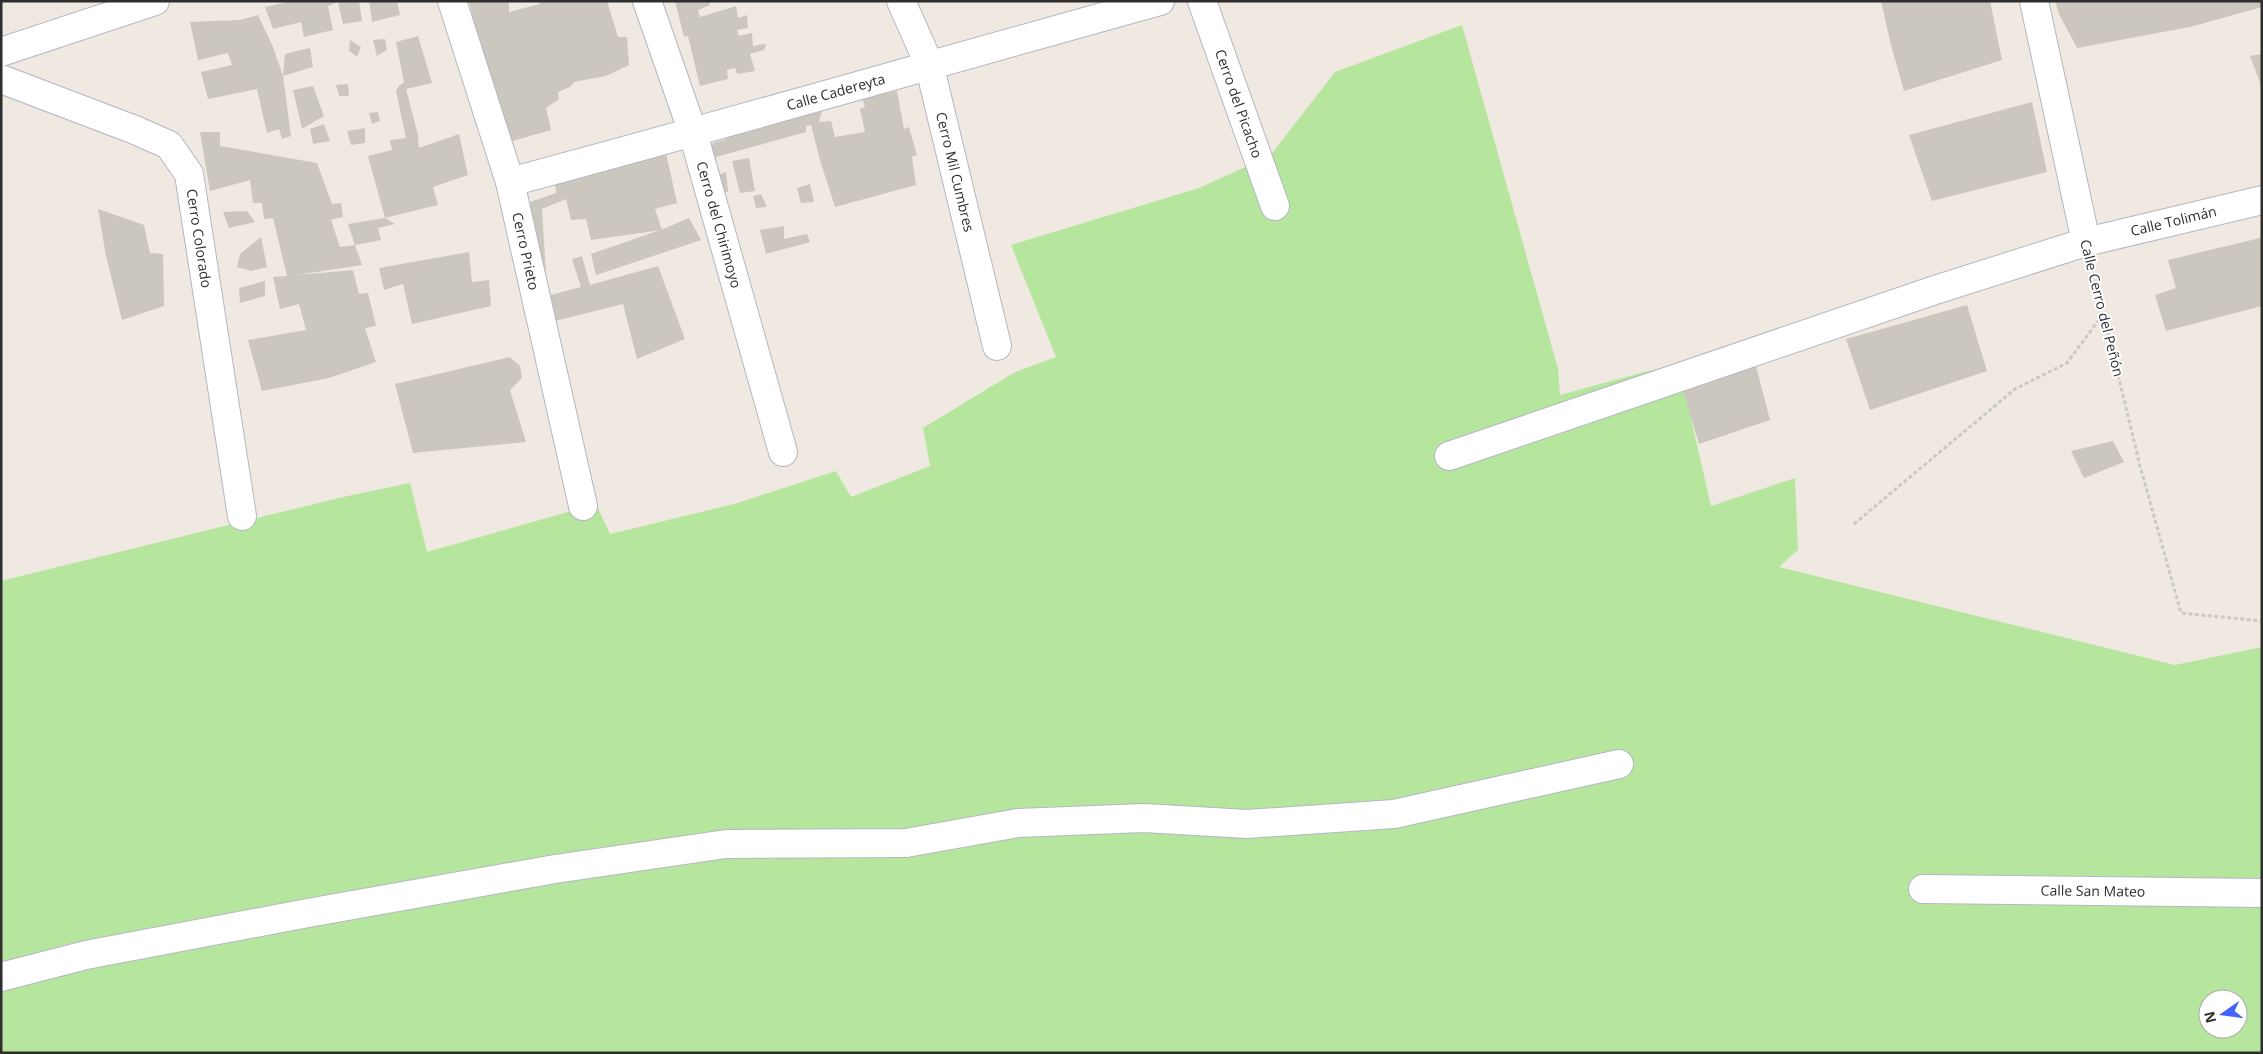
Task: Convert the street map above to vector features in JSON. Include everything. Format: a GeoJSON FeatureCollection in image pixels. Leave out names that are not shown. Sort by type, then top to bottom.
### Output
{"type":"FeatureCollection","features":[{"type":"Feature","properties":{"kind":"street","name":"Cerro Prieto"},"geometry":{"type":"LineString","coordinates":[[452,1],[510,182],[583,506]]}},
{"type":"Feature","properties":{"kind":"street","name":"Cerro del Chirimoyo"},"geometry":{"type":"LineString","coordinates":[[647,1],[693,133],[783,452]]}},
{"type":"Feature","properties":{"kind":"street","name":"Cerro Mil Cumbres"},"geometry":{"type":"LineString","coordinates":[[901,1],[929,64],[997,346]]}},
{"type":"Feature","properties":{"kind":"street","name":"Calle Cadereyta"},"geometry":{"type":"LineString","coordinates":[[510,182],[693,133],[929,64],[1160,1]]}},
{"type":"Feature","properties":{"kind":"street","name":"Cerro del Picacho"},"geometry":{"type":"LineString","coordinates":[[1202,1],[1275,206]]}},
{"type":"Feature","properties":{"kind":"street","name":"Calle Cerro del Peñón"},"geometry":{"type":"LineString","coordinates":[[2034,1],[2086,242]]}},
{"type":"Feature","properties":{"kind":"street"},"geometry":{"type":"LineString","coordinates":[[1,52],[150,2]]}},
{"type":"Feature","properties":{"kind":"street","name":"Cerro Colorado"},"geometry":{"type":"LineString","coordinates":[[1,79],[135,130],[169,145],[190,174],[242,516]]}},
{"type":"Feature","properties":{"kind":"street","name":"Calle Tolimán"},"geometry":{"type":"LineString","coordinates":[[1449,456],[1916,297],[2086,242],[2262,200]]}},
{"type":"Feature","properties":{"kind":"street"},"geometry":{"type":"LineString","coordinates":[[1,977],[86,955],[308,912],[555,869],[726,844],[906,843],[1018,823],[1144,818],[1248,824],[1394,814],[1619,764]]}},
{"type":"Feature","properties":{"kind":"street","name":"Calle San Mateo"},"geometry":{"type":"LineString","coordinates":[[1923,889],[2262,893]]}},
{"type":"Feature","properties":{"kind":"path","name":"Calle Cerro del Peñón"},"geometry":{"type":"LineString","coordinates":[[2086,242],[2140,466],[2181,613],[2262,621]]}},
{"type":"Feature","properties":{"kind":"path"},"geometry":{"type":"LineString","coordinates":[[1854,524],[2015,389],[2067,363],[2104,313]]}},
{"type":"Feature","properties":{"kind":"green space"},"geometry":{"type":"Polygon","coordinates":[[[1462,25],[1558,369],[1560,395],[1648,371],[1679,366],[1711,506],[1795,478],[1798,550],[1779,567],[2175,665],[2262,647],[2262,1053],[1,1053],[1,581],[343,497],[410,483],[427,552],[596,504],[610,534],[734,504],[836,471],[851,497],[930,466],[923,428],[1015,372],[1056,357],[1011,245],[1199,188],[1270,156],[1335,72],[1462,25]]]}},
{"type":"Feature","properties":{"kind":"building"},"geometry":{"type":"Polygon","coordinates":[[[292,1],[359,1],[362,21],[343,24],[338,2],[328,6],[333,30],[304,37],[301,22],[273,29],[265,7],[292,1]]]}},
{"type":"Feature","properties":{"kind":"building"},"geometry":{"type":"Polygon","coordinates":[[[369,1],[397,1],[400,15],[372,22],[369,1]]]}},
{"type":"Feature","properties":{"kind":"building"},"geometry":{"type":"Polygon","coordinates":[[[469,1],[509,1],[509,12],[540,4],[538,1],[607,1],[618,37],[627,37],[629,65],[606,76],[574,82],[570,87],[558,92],[559,99],[546,108],[551,130],[505,143],[469,1]]]}},
{"type":"Feature","properties":{"kind":"building"},"geometry":{"type":"Polygon","coordinates":[[[675,1],[709,1],[710,5],[698,10],[700,17],[736,6],[738,18],[747,15],[748,28],[737,30],[739,36],[752,33],[753,46],[766,44],[764,50],[750,54],[755,71],[737,74],[735,68],[727,70],[728,79],[700,86],[688,36],[684,37],[675,1]]]}},
{"type":"Feature","properties":{"kind":"building"},"geometry":{"type":"Polygon","coordinates":[[[1881,1],[1990,1],[2002,60],[1904,91],[1881,1]]]}},
{"type":"Feature","properties":{"kind":"building"},"geometry":{"type":"Polygon","coordinates":[[[2055,1],[2262,1],[2262,7],[2190,27],[2077,48],[2059,14],[2055,1]]]}},
{"type":"Feature","properties":{"kind":"building"},"geometry":{"type":"Polygon","coordinates":[[[258,15],[273,47],[283,76],[291,136],[282,139],[279,129],[267,133],[257,89],[208,99],[201,72],[232,65],[228,53],[198,60],[190,22],[240,20],[258,15]]]}},
{"type":"Feature","properties":{"kind":"building"},"geometry":{"type":"Polygon","coordinates":[[[418,36],[432,83],[406,89],[418,135],[419,148],[459,134],[468,175],[433,187],[438,205],[385,218],[368,156],[392,150],[390,140],[406,138],[396,91],[404,82],[396,42],[418,36]]]}},
{"type":"Feature","properties":{"kind":"building"},"geometry":{"type":"Polygon","coordinates":[[[385,39],[387,50],[377,56],[373,40],[385,39]]]}},
{"type":"Feature","properties":{"kind":"building"},"geometry":{"type":"Polygon","coordinates":[[[350,40],[361,47],[357,57],[349,51],[350,40]]]}},
{"type":"Feature","properties":{"kind":"building"},"geometry":{"type":"Polygon","coordinates":[[[310,48],[313,67],[283,76],[285,54],[310,48]]]}},
{"type":"Feature","properties":{"kind":"building"},"geometry":{"type":"Polygon","coordinates":[[[2262,54],[2262,88],[2250,56],[2262,54]]]}},
{"type":"Feature","properties":{"kind":"building"},"geometry":{"type":"Polygon","coordinates":[[[348,84],[349,96],[339,96],[336,85],[348,84]]]}},
{"type":"Feature","properties":{"kind":"building"},"geometry":{"type":"Polygon","coordinates":[[[313,86],[324,116],[302,129],[293,90],[313,86]]]}},
{"type":"Feature","properties":{"kind":"building"},"geometry":{"type":"Polygon","coordinates":[[[897,91],[904,129],[909,127],[917,155],[912,157],[916,185],[835,207],[811,125],[806,126],[806,132],[716,157],[718,175],[726,172],[728,192],[711,193],[710,148],[713,143],[726,139],[723,128],[770,124],[822,111],[819,122],[831,121],[835,137],[865,132],[860,109],[865,107],[862,98],[897,91]]]}},
{"type":"Feature","properties":{"kind":"building"},"geometry":{"type":"Polygon","coordinates":[[[2032,102],[2047,172],[1932,201],[1909,135],[2032,102]]]}},
{"type":"Feature","properties":{"kind":"building"},"geometry":{"type":"Polygon","coordinates":[[[378,112],[380,121],[372,124],[369,113],[378,112]]]}},
{"type":"Feature","properties":{"kind":"building"},"geometry":{"type":"Polygon","coordinates":[[[324,124],[330,141],[313,144],[310,129],[324,124]]]}},
{"type":"Feature","properties":{"kind":"building"},"geometry":{"type":"Polygon","coordinates":[[[365,128],[365,143],[351,145],[347,131],[365,128]]]}},
{"type":"Feature","properties":{"kind":"building"},"geometry":{"type":"Polygon","coordinates":[[[200,132],[220,132],[220,146],[317,163],[332,204],[341,203],[343,217],[331,220],[340,247],[355,245],[362,265],[297,275],[353,270],[359,294],[368,293],[376,326],[365,328],[376,362],[329,378],[262,391],[248,340],[306,330],[299,304],[280,309],[273,277],[287,276],[273,218],[264,219],[262,203],[253,203],[250,180],[210,191],[200,132]]]}},
{"type":"Feature","properties":{"kind":"building"},"geometry":{"type":"Polygon","coordinates":[[[666,153],[677,203],[655,209],[662,230],[591,240],[586,219],[571,220],[566,199],[542,209],[546,275],[537,269],[527,203],[556,193],[555,180],[666,153]]]}},
{"type":"Feature","properties":{"kind":"building"},"geometry":{"type":"Polygon","coordinates":[[[749,158],[755,191],[740,193],[732,161],[749,158]]]}},
{"type":"Feature","properties":{"kind":"building"},"geometry":{"type":"Polygon","coordinates":[[[810,184],[814,202],[801,203],[797,188],[810,184]]]}},
{"type":"Feature","properties":{"kind":"building"},"geometry":{"type":"Polygon","coordinates":[[[761,194],[767,207],[756,208],[753,196],[761,194]]]}},
{"type":"Feature","properties":{"kind":"building"},"geometry":{"type":"Polygon","coordinates":[[[98,209],[144,225],[150,253],[163,254],[164,306],[122,320],[106,256],[98,209]]]}},
{"type":"Feature","properties":{"kind":"building"},"geometry":{"type":"Polygon","coordinates":[[[247,211],[255,222],[229,228],[223,212],[247,211]]]}},
{"type":"Feature","properties":{"kind":"building"},"geometry":{"type":"Polygon","coordinates":[[[385,218],[395,224],[378,228],[381,240],[355,245],[348,224],[385,218]]]}},
{"type":"Feature","properties":{"kind":"building"},"geometry":{"type":"Polygon","coordinates":[[[689,218],[701,240],[596,275],[591,254],[689,218]]]}},
{"type":"Feature","properties":{"kind":"building"},"geometry":{"type":"Polygon","coordinates":[[[784,226],[784,239],[807,234],[810,242],[766,254],[760,230],[784,226]]]}},
{"type":"Feature","properties":{"kind":"building"},"geometry":{"type":"Polygon","coordinates":[[[261,237],[267,267],[251,271],[237,267],[240,254],[261,237]]]}},
{"type":"Feature","properties":{"kind":"building"},"geometry":{"type":"Polygon","coordinates":[[[2260,238],[2262,248],[2262,306],[2166,331],[2155,295],[2176,288],[2168,260],[2260,238]]]}},
{"type":"Feature","properties":{"kind":"building"},"geometry":{"type":"Polygon","coordinates":[[[469,252],[472,282],[489,280],[491,306],[412,324],[403,284],[384,290],[379,268],[469,252]]]}},
{"type":"Feature","properties":{"kind":"building"},"geometry":{"type":"Polygon","coordinates":[[[582,256],[590,285],[658,266],[685,339],[637,359],[623,304],[551,322],[543,297],[581,287],[572,259],[582,256]]]}},
{"type":"Feature","properties":{"kind":"building"},"geometry":{"type":"Polygon","coordinates":[[[265,281],[265,296],[240,303],[239,288],[265,281]]]}},
{"type":"Feature","properties":{"kind":"building"},"geometry":{"type":"Polygon","coordinates":[[[1967,305],[1987,371],[1870,410],[1846,339],[1967,305]]]}},
{"type":"Feature","properties":{"kind":"building"},"geometry":{"type":"Polygon","coordinates":[[[510,357],[520,366],[522,378],[510,390],[526,442],[413,453],[395,384],[510,357]]]}},
{"type":"Feature","properties":{"kind":"building"},"geometry":{"type":"Polygon","coordinates":[[[1756,366],[1770,420],[1699,444],[1682,388],[1756,366]]]}},
{"type":"Feature","properties":{"kind":"building"},"geometry":{"type":"Polygon","coordinates":[[[2113,441],[2124,462],[2084,478],[2071,451],[2113,441]]]}}]}
